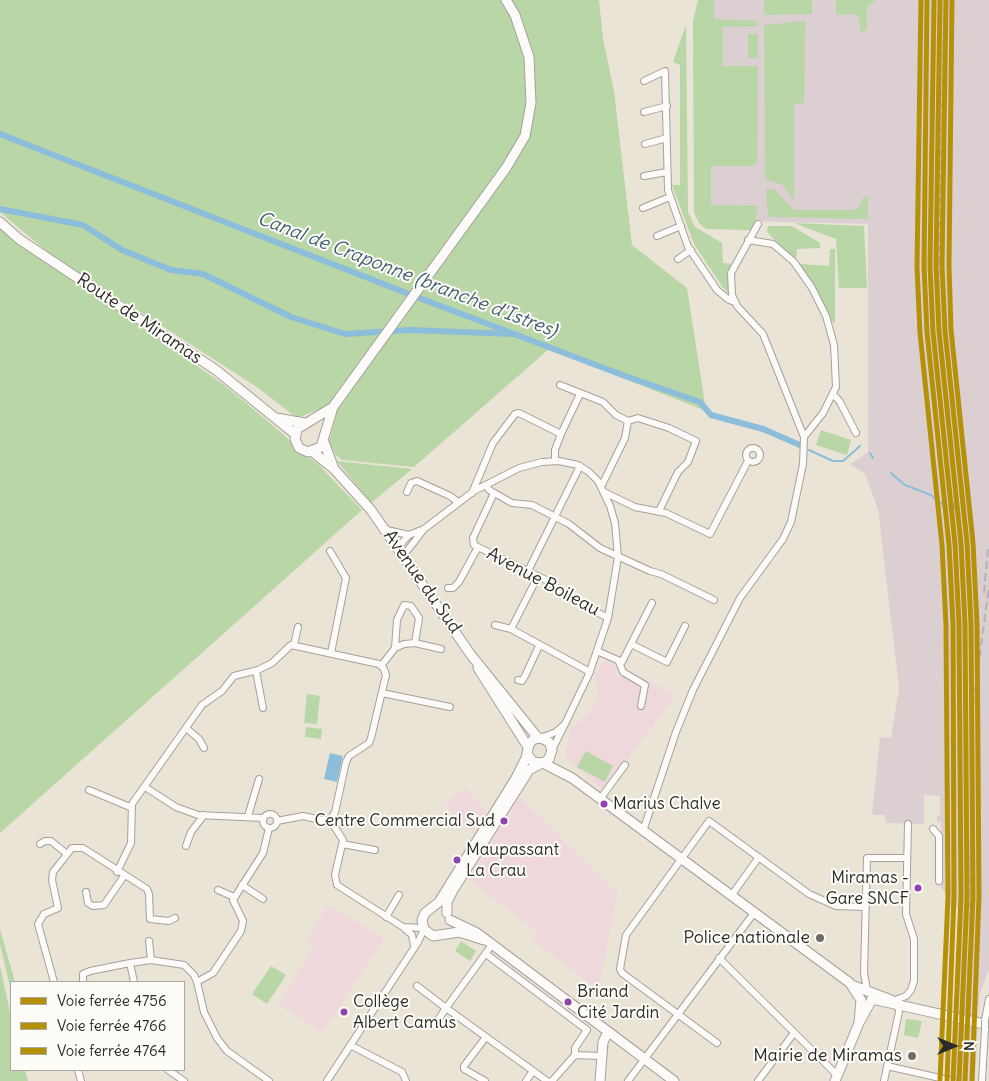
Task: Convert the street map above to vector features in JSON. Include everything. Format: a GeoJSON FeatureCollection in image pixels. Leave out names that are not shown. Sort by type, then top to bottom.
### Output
{"type":"FeatureCollection","features":[{"type":"Feature","properties":{"kind":"main road"},"geometry":{"type":"LineString","coordinates":[[334,469],[324,442],[324,432],[333,407],[416,295],[506,168],[525,136],[531,104],[529,57],[515,15],[506,0]]}},
{"type":"Feature","properties":{"kind":"main road","name":"Route de Miramas"},"geometry":{"type":"LineString","coordinates":[[0,222],[20,239],[216,370],[295,434]]}},
{"type":"Feature","properties":{"kind":"main road"},"geometry":{"type":"LineString","coordinates":[[333,407],[300,426],[295,434],[299,448],[313,452],[334,469]]}},
{"type":"Feature","properties":{"kind":"main road","name":"Route de Miramas"},"geometry":{"type":"LineString","coordinates":[[276,418],[307,422]]}},
{"type":"Feature","properties":{"kind":"main road"},"geometry":{"type":"LineString","coordinates":[[307,422],[319,425],[324,432]]}},
{"type":"Feature","properties":{"kind":"main road"},"geometry":{"type":"LineString","coordinates":[[313,452],[324,442]]}},
{"type":"Feature","properties":{"kind":"main road","name":"Avenue du Sud"},"geometry":{"type":"LineString","coordinates":[[334,469],[387,530],[472,655],[539,738]]}},
{"type":"Feature","properties":{"kind":"main road","name":"Avenue du Sud"},"geometry":{"type":"LineString","coordinates":[[472,655],[493,694],[525,739],[528,750]]}},
{"type":"Feature","properties":{"kind":"main road"},"geometry":{"type":"LineString","coordinates":[[484,940],[459,932],[433,936],[423,925],[431,909],[439,902],[473,843],[516,778],[532,741],[539,738],[549,742],[552,751],[572,778]]}},
{"type":"Feature","properties":{"kind":"main road"},"geometry":{"type":"LineString","coordinates":[[528,750],[530,760],[541,763],[572,778],[866,996],[884,1003],[899,1004]]}},
{"type":"Feature","properties":{"kind":"main road"},"geometry":{"type":"LineString","coordinates":[[444,934],[449,928],[447,902],[453,890],[529,770],[549,759],[552,751]]}},
{"type":"Feature","properties":{"kind":"main road"},"geometry":{"type":"LineString","coordinates":[[431,909],[438,908],[470,929],[484,940],[489,950],[608,1032],[674,1081]]}},
{"type":"Feature","properties":{"kind":"main road"},"geometry":{"type":"LineString","coordinates":[[866,996],[986,1022]]}},
{"type":"Feature","properties":{"kind":"main road"},"geometry":{"type":"LineString","coordinates":[[836,1078],[859,1023],[866,996]]}},
{"type":"Feature","properties":{"kind":"main road"},"geometry":{"type":"LineString","coordinates":[[600,1081],[603,1042],[608,1032]]}},
{"type":"Feature","properties":{"kind":"street"},"geometry":{"type":"LineString","coordinates":[[644,81],[665,71],[667,172],[670,197],[691,250],[717,290],[729,300],[735,302]]}},
{"type":"Feature","properties":{"kind":"street"},"geometry":{"type":"LineString","coordinates":[[644,112],[667,106]]}},
{"type":"Feature","properties":{"kind":"street"},"geometry":{"type":"LineString","coordinates":[[645,144],[667,138]]}},
{"type":"Feature","properties":{"kind":"street"},"geometry":{"type":"LineString","coordinates":[[644,176],[667,172]]}},
{"type":"Feature","properties":{"kind":"street"},"geometry":{"type":"LineString","coordinates":[[643,208],[670,197]]}},
{"type":"Feature","properties":{"kind":"street"},"geometry":{"type":"LineString","coordinates":[[644,831],[676,732],[693,690],[740,598],[783,539],[791,522],[803,464],[804,438],[763,334],[735,302],[730,282],[731,273],[758,224]]}},
{"type":"Feature","properties":{"kind":"street"},"geometry":{"type":"LineString","coordinates":[[657,236],[681,226]]}},
{"type":"Feature","properties":{"kind":"street"},"geometry":{"type":"LineString","coordinates":[[748,240],[773,244],[794,262],[812,288],[826,316],[834,345],[836,387],[824,413],[804,438]]}},
{"type":"Feature","properties":{"kind":"street"},"geometry":{"type":"LineString","coordinates":[[678,259],[691,250]]}},
{"type":"Feature","properties":{"kind":"street"},"geometry":{"type":"LineString","coordinates":[[560,385],[603,402],[616,415],[628,421],[638,418],[669,428],[696,441],[688,462],[678,472],[659,512]]}},
{"type":"Feature","properties":{"kind":"street"},"geometry":{"type":"LineString","coordinates":[[555,461],[555,450],[560,434],[580,394]]}},
{"type":"Feature","properties":{"kind":"street"},"geometry":{"type":"LineString","coordinates":[[833,394],[840,402],[856,434]]}},
{"type":"Feature","properties":{"kind":"street"},"geometry":{"type":"LineString","coordinates":[[472,493],[493,443],[515,414],[518,413],[560,434]]}},
{"type":"Feature","properties":{"kind":"street"},"geometry":{"type":"LineString","coordinates":[[602,489],[625,438],[628,421]]}},
{"type":"Feature","properties":{"kind":"street"},"geometry":{"type":"LineString","coordinates":[[404,556],[424,529],[458,502],[519,468],[555,461],[580,466],[589,472],[602,489],[615,523],[618,557],[608,618],[590,672],[552,751]]}},
{"type":"Feature","properties":{"kind":"street"},"geometry":{"type":"LineString","coordinates":[[602,489],[635,508],[659,512],[710,534],[748,461]]}},
{"type":"Feature","properties":{"kind":"street"},"geometry":{"type":"LineString","coordinates":[[528,571],[580,466]]}},
{"type":"Feature","properties":{"kind":"street"},"geometry":{"type":"LineString","coordinates":[[407,492],[411,483],[417,481],[450,496],[458,502]]}},
{"type":"Feature","properties":{"kind":"street"},"geometry":{"type":"LineString","coordinates":[[486,485],[494,494],[512,503],[532,505],[555,516],[578,529],[592,544],[650,571],[661,574],[714,600]]}},
{"type":"Feature","properties":{"kind":"street"},"geometry":{"type":"LineString","coordinates":[[448,588],[453,588],[459,582],[478,547],[474,545],[473,538],[494,494]]}},
{"type":"Feature","properties":{"kind":"street"},"geometry":{"type":"LineString","coordinates":[[398,547],[409,535],[424,529]]}},
{"type":"Feature","properties":{"kind":"street"},"geometry":{"type":"LineString","coordinates":[[387,530],[409,535]]}},
{"type":"Feature","properties":{"kind":"street","name":"Avenue Boileau"},"geometry":{"type":"LineString","coordinates":[[478,547],[557,586],[570,598],[608,618]]}},
{"type":"Feature","properties":{"kind":"street"},"geometry":{"type":"LineString","coordinates":[[330,551],[346,578],[330,653]]}},
{"type":"Feature","properties":{"kind":"street"},"geometry":{"type":"LineString","coordinates":[[511,629],[538,576]]}},
{"type":"Feature","properties":{"kind":"street"},"geometry":{"type":"LineString","coordinates":[[619,662],[622,662],[652,603]]}},
{"type":"Feature","properties":{"kind":"street"},"geometry":{"type":"LineString","coordinates":[[381,666],[395,648],[398,620],[404,605],[411,606],[419,618],[415,643]]}},
{"type":"Feature","properties":{"kind":"street"},"geometry":{"type":"LineString","coordinates":[[495,625],[511,629],[539,646],[590,672]]}},
{"type":"Feature","properties":{"kind":"street"},"geometry":{"type":"LineString","coordinates":[[631,644],[667,662],[685,626]]}},
{"type":"Feature","properties":{"kind":"street"},"geometry":{"type":"LineString","coordinates":[[294,645],[298,627]]}},
{"type":"Feature","properties":{"kind":"street"},"geometry":{"type":"LineString","coordinates":[[395,648],[415,643],[441,649]]}},
{"type":"Feature","properties":{"kind":"street"},"geometry":{"type":"LineString","coordinates":[[86,892],[88,903],[93,906],[104,905],[120,874],[131,843],[130,807],[202,704],[222,691],[234,676],[256,671],[272,663],[285,648],[294,645],[381,666],[386,675],[369,743],[349,756],[335,812],[330,820]]}},
{"type":"Feature","properties":{"kind":"street"},"geometry":{"type":"LineString","coordinates":[[518,680],[522,681],[539,646]]}},
{"type":"Feature","properties":{"kind":"street"},"geometry":{"type":"LineString","coordinates":[[597,651],[619,662],[623,672],[645,685],[641,706]]}},
{"type":"Feature","properties":{"kind":"street"},"geometry":{"type":"LineString","coordinates":[[256,671],[263,708]]}},
{"type":"Feature","properties":{"kind":"street"},"geometry":{"type":"LineString","coordinates":[[382,693],[450,707]]}},
{"type":"Feature","properties":{"kind":"street"},"geometry":{"type":"LineString","coordinates":[[539,738],[556,732],[565,724]]}},
{"type":"Feature","properties":{"kind":"street"},"geometry":{"type":"LineString","coordinates":[[186,728],[199,739],[204,748]]}},
{"type":"Feature","properties":{"kind":"street"},"geometry":{"type":"LineString","coordinates":[[600,799],[625,765]]}},
{"type":"Feature","properties":{"kind":"street"},"geometry":{"type":"LineString","coordinates":[[248,816],[259,779]]}},
{"type":"Feature","properties":{"kind":"street"},"geometry":{"type":"LineString","coordinates":[[145,787],[176,807],[204,815],[263,818]]}},
{"type":"Feature","properties":{"kind":"street"},"geometry":{"type":"LineString","coordinates":[[89,790],[130,807]]}},
{"type":"Feature","properties":{"kind":"street"},"geometry":{"type":"LineString","coordinates":[[269,828],[263,824],[263,818],[266,814],[271,814],[277,821]]}},
{"type":"Feature","properties":{"kind":"street"},"geometry":{"type":"LineString","coordinates":[[186,846],[191,832],[204,815]]}},
{"type":"Feature","properties":{"kind":"street"},"geometry":{"type":"LineString","coordinates":[[277,821],[303,816],[330,820]]}},
{"type":"Feature","properties":{"kind":"street"},"geometry":{"type":"LineString","coordinates":[[330,820],[341,836],[342,844],[336,875],[337,884],[402,927],[412,935],[416,944]]}},
{"type":"Feature","properties":{"kind":"street"},"geometry":{"type":"LineString","coordinates":[[269,828],[275,826],[277,821]]}},
{"type":"Feature","properties":{"kind":"street"},"geometry":{"type":"LineString","coordinates":[[717,1043],[622,973],[620,969],[626,935],[709,821],[809,894],[836,906],[865,907]]}},
{"type":"Feature","properties":{"kind":"street"},"geometry":{"type":"LineString","coordinates":[[884,1081],[899,1012],[899,1004],[909,993],[914,981],[914,939],[906,914],[908,824]]}},
{"type":"Feature","properties":{"kind":"street"},"geometry":{"type":"LineString","coordinates":[[197,982],[213,973],[241,931],[243,921],[234,904],[234,897],[264,853],[269,828]]}},
{"type":"Feature","properties":{"kind":"street"},"geometry":{"type":"LineString","coordinates":[[933,830],[939,836],[939,881]]}},
{"type":"Feature","properties":{"kind":"street"},"geometry":{"type":"LineString","coordinates":[[40,844],[45,841],[51,841],[66,853]]}},
{"type":"Feature","properties":{"kind":"street"},"geometry":{"type":"LineString","coordinates":[[342,844],[375,850]]}},
{"type":"Feature","properties":{"kind":"street"},"geometry":{"type":"LineString","coordinates":[[54,981],[39,927],[39,920],[44,914],[58,908],[52,876],[66,853],[72,848],[82,848],[149,892],[150,919],[169,921],[175,918]]}},
{"type":"Feature","properties":{"kind":"street"},"geometry":{"type":"LineString","coordinates":[[731,896],[759,857]]}},
{"type":"Feature","properties":{"kind":"street"},"geometry":{"type":"LineString","coordinates":[[866,996],[864,973],[867,858],[907,858]]}},
{"type":"Feature","properties":{"kind":"street"},"geometry":{"type":"LineString","coordinates":[[242,885],[263,899]]}},
{"type":"Feature","properties":{"kind":"street"},"geometry":{"type":"LineString","coordinates":[[218,890],[234,897]]}},
{"type":"Feature","properties":{"kind":"street"},"geometry":{"type":"LineString","coordinates":[[386,917],[399,895]]}},
{"type":"Feature","properties":{"kind":"street"},"geometry":{"type":"LineString","coordinates":[[628,1081],[754,913]]}},
{"type":"Feature","properties":{"kind":"street"},"geometry":{"type":"LineString","coordinates":[[402,927],[423,925]]}},
{"type":"Feature","properties":{"kind":"street"},"geometry":{"type":"LineString","coordinates":[[327,1081],[416,944],[423,925]]}},
{"type":"Feature","properties":{"kind":"street"},"geometry":{"type":"LineString","coordinates":[[416,944],[433,936]]}},
{"type":"Feature","properties":{"kind":"street"},"geometry":{"type":"LineString","coordinates":[[149,941],[151,960]]}},
{"type":"Feature","properties":{"kind":"street"},"geometry":{"type":"LineString","coordinates":[[438,1020],[489,950],[587,1030],[574,1048],[575,1054],[552,1081]]}},
{"type":"Feature","properties":{"kind":"street"},"geometry":{"type":"LineString","coordinates":[[720,958],[836,1078]]}},
{"type":"Feature","properties":{"kind":"street"},"geometry":{"type":"LineString","coordinates":[[83,981],[83,974],[90,971],[130,963],[151,960],[184,965],[194,975],[204,1012],[217,1038],[227,1051],[270,1081]]}},
{"type":"Feature","properties":{"kind":"street"},"geometry":{"type":"LineString","coordinates":[[130,963],[134,981]]}},
{"type":"Feature","properties":{"kind":"street"},"geometry":{"type":"LineString","coordinates":[[417,986],[547,1081]]}},
{"type":"Feature","properties":{"kind":"street"},"geometry":{"type":"LineString","coordinates":[[982,1081],[989,1000]]}},
{"type":"Feature","properties":{"kind":"street"},"geometry":{"type":"LineString","coordinates":[[758,1081],[794,1033]]}},
{"type":"Feature","properties":{"kind":"street"},"geometry":{"type":"LineString","coordinates":[[485,1081],[464,1069],[486,1037]]}},
{"type":"Feature","properties":{"kind":"street"},"geometry":{"type":"LineString","coordinates":[[350,1045],[402,1072],[406,1081]]}},
{"type":"Feature","properties":{"kind":"street"},"geometry":{"type":"LineString","coordinates":[[575,1054],[601,1056]]}},
{"type":"Feature","properties":{"kind":"street"},"geometry":{"type":"LineString","coordinates":[[888,1066],[953,1081]]}},
{"type":"Feature","properties":{"kind":"street"},"geometry":{"type":"LineString","coordinates":[[169,1071],[184,1081]]}},
{"type":"Feature","properties":{"kind":"street"},"geometry":{"type":"LineString","coordinates":[[526,1081],[533,1071]]}},
{"type":"Feature","properties":{"kind":"shaded area"},"geometry":{"type":"Polygon","coordinates":[[[702,0],[989,0],[989,969],[980,993],[978,1017],[956,1013],[959,1008],[959,1001],[956,1000],[959,907],[947,906],[947,895],[941,888],[941,822],[937,822],[937,816],[940,815],[940,796],[924,795],[924,824],[886,823],[885,815],[872,815],[880,737],[891,738],[899,688],[878,509],[865,474],[850,464],[868,452],[868,224],[702,220],[702,0]]]}},
{"type":"Feature","properties":{"kind":"shaded area"},"geometry":{"type":"Polygon","coordinates":[[[608,661],[616,667],[616,676],[619,677],[625,669],[676,695],[604,791],[566,759],[565,755],[571,729],[588,714],[598,696],[595,676],[598,669],[603,662],[608,661]]]}},
{"type":"Feature","properties":{"kind":"shaded area"},"geometry":{"type":"Polygon","coordinates":[[[465,787],[486,811],[473,832],[445,804],[465,787]]]}},
{"type":"Feature","properties":{"kind":"shaded area"},"geometry":{"type":"Polygon","coordinates":[[[519,796],[617,893],[599,989],[532,940],[537,931],[468,879],[519,796]]]}},
{"type":"Feature","properties":{"kind":"shaded area","name":"Collège Albert Camus"},"geometry":{"type":"Polygon","coordinates":[[[328,905],[384,938],[322,1033],[279,1004],[314,947],[307,941],[328,905]]]}},
{"type":"Feature","properties":{"kind":"shaded area"},"geometry":{"type":"Polygon","coordinates":[[[955,1022],[978,1026],[975,1081],[954,1081],[955,1022]]]}},
{"type":"Feature","properties":{"kind":"green space"},"geometry":{"type":"Polygon","coordinates":[[[0,0],[599,0],[603,39],[614,91],[632,245],[687,288],[706,411],[549,349],[414,467],[342,460],[335,454],[329,442],[340,401],[297,418],[257,387],[50,254],[0,212],[0,0]]]}},
{"type":"Feature","properties":{"kind":"green space"},"geometry":{"type":"Polygon","coordinates":[[[698,0],[714,0],[714,19],[757,21],[757,26],[723,27],[723,66],[758,66],[757,163],[753,166],[711,166],[711,205],[758,206],[755,224],[751,230],[706,229],[699,223],[694,213],[693,21],[698,0]]]}},
{"type":"Feature","properties":{"kind":"green space"},"geometry":{"type":"Polygon","coordinates":[[[764,0],[812,0],[812,14],[767,15],[764,12],[764,0]]]}},
{"type":"Feature","properties":{"kind":"green space"},"geometry":{"type":"Polygon","coordinates":[[[836,0],[876,0],[867,7],[867,30],[861,32],[859,18],[856,14],[836,15],[836,0]]]}},
{"type":"Feature","properties":{"kind":"green space"},"geometry":{"type":"Polygon","coordinates":[[[805,21],[804,103],[794,104],[794,201],[783,185],[767,180],[765,176],[764,25],[805,21]]]}},
{"type":"Feature","properties":{"kind":"green space"},"geometry":{"type":"Polygon","coordinates":[[[686,25],[688,212],[695,227],[722,243],[723,263],[733,264],[729,278],[730,295],[694,244],[672,185],[680,185],[680,65],[673,62],[686,25]]]}},
{"type":"Feature","properties":{"kind":"green space"},"geometry":{"type":"Polygon","coordinates":[[[748,34],[758,34],[758,58],[748,58],[748,34]]]}},
{"type":"Feature","properties":{"kind":"green space"},"geometry":{"type":"Polygon","coordinates":[[[766,189],[775,190],[794,210],[852,210],[859,208],[862,199],[868,196],[868,219],[768,217],[766,189]]]}},
{"type":"Feature","properties":{"kind":"green space"},"geometry":{"type":"Polygon","coordinates":[[[794,223],[864,226],[867,288],[839,288],[836,239],[794,223]]]}},
{"type":"Feature","properties":{"kind":"green space"},"geometry":{"type":"Polygon","coordinates":[[[768,226],[792,226],[820,243],[820,248],[797,249],[796,261],[767,232],[768,226]]]}},
{"type":"Feature","properties":{"kind":"green space"},"geometry":{"type":"Polygon","coordinates":[[[0,229],[223,384],[283,434],[304,455],[316,462],[362,510],[0,833],[0,229]]]}},
{"type":"Feature","properties":{"kind":"green space"},"geometry":{"type":"Polygon","coordinates":[[[830,249],[835,249],[835,322],[833,323],[800,264],[829,266],[830,249]]]}},
{"type":"Feature","properties":{"kind":"green space"},"geometry":{"type":"Polygon","coordinates":[[[821,430],[851,440],[847,455],[816,445],[821,430]]]}},
{"type":"Feature","properties":{"kind":"green space"},"geometry":{"type":"Polygon","coordinates":[[[337,461],[412,469],[371,503],[337,461]]]}},
{"type":"Feature","properties":{"kind":"green space"},"geometry":{"type":"Polygon","coordinates":[[[307,694],[320,696],[317,724],[304,723],[307,694]]]}},
{"type":"Feature","properties":{"kind":"green space"},"geometry":{"type":"Polygon","coordinates":[[[306,727],[322,729],[321,739],[305,737],[306,727]]]}},
{"type":"Feature","properties":{"kind":"green space"},"geometry":{"type":"Polygon","coordinates":[[[586,751],[613,766],[605,782],[577,767],[586,751]]]}},
{"type":"Feature","properties":{"kind":"green space"},"geometry":{"type":"Polygon","coordinates":[[[0,929],[15,981],[10,981],[10,987],[0,944],[0,929]]]}},
{"type":"Feature","properties":{"kind":"green space"},"geometry":{"type":"Polygon","coordinates":[[[461,941],[476,951],[470,961],[455,951],[461,941]]]}},
{"type":"Feature","properties":{"kind":"green space"},"geometry":{"type":"Polygon","coordinates":[[[0,966],[10,1012],[10,1071],[25,1071],[28,1081],[0,1081],[0,966]]]}},
{"type":"Feature","properties":{"kind":"green space"},"geometry":{"type":"Polygon","coordinates":[[[271,966],[286,975],[267,1004],[252,994],[271,966]]]}},
{"type":"Feature","properties":{"kind":"green space"},"geometry":{"type":"Polygon","coordinates":[[[906,1019],[922,1021],[918,1038],[904,1035],[906,1019]]]}},
{"type":"Feature","properties":{"kind":"water"},"geometry":{"type":"Polygon","coordinates":[[[330,753],[343,756],[337,782],[324,779],[330,753]]]}},
{"type":"Feature","properties":{"kind":"waterway","name":"Canal de Craponne (branche d'Istres)"},"geometry":{"type":"LineString","coordinates":[[0,134],[414,296],[625,376],[700,402],[711,415],[763,429],[800,445]]}},
{"type":"Feature","properties":{"kind":"waterway"},"geometry":{"type":"LineString","coordinates":[[0,209],[83,225],[122,250],[171,270],[203,274],[291,317],[345,334],[409,330],[515,334]]}},
{"type":"Feature","properties":{"kind":"waterway","name":"Canal de Craponne (branche d'Istres)"},"geometry":{"type":"LineString","coordinates":[[809,450],[833,461],[843,461],[860,446]]}},
{"type":"Feature","properties":{"kind":"waterway","name":"Canal de Craponne (branche d'Istres)"},"geometry":{"type":"LineString","coordinates":[[870,453],[873,458]]}},
{"type":"Feature","properties":{"kind":"waterway","name":"Canal de Craponne (branche d'Istres)"},"geometry":{"type":"LineString","coordinates":[[891,473],[905,485],[931,495],[948,509]]}},
{"type":"Feature","properties":{"kind":"railway"},"geometry":{"type":"LineString","coordinates":[[938,313],[944,0]]}},
{"type":"Feature","properties":{"kind":"railway"},"geometry":{"type":"LineString","coordinates":[[954,478],[954,534]]}},
{"type":"Feature","properties":{"kind":"railway"},"geometry":{"type":"LineString","coordinates":[[984,593],[988,548]]}},
{"type":"Feature","properties":{"kind":"railway"},"geometry":{"type":"LineString","coordinates":[[970,921],[972,713],[989,586]]}},
{"type":"Feature","properties":{"kind":"rail line","name":"4766"},"geometry":{"type":"LineString","coordinates":[[934,0],[930,266],[933,332],[955,544],[959,624],[961,897],[953,1081]]}},
{"type":"Feature","properties":{"kind":"rail line","name":"4756"},"geometry":{"type":"LineString","coordinates":[[940,0],[936,266],[939,331],[961,544],[965,624],[967,897],[959,1081]]}},
{"type":"Feature","properties":{"kind":"rail line","name":"4764"},"geometry":{"type":"LineString","coordinates":[[946,0],[942,266],[945,331],[967,543],[971,624],[973,897],[965,1081]]}},
{"type":"Feature","properties":{"kind":"transit line"},"geometry":{"type":"LineString","coordinates":[[921,0],[917,267],[920,333],[942,545],[946,625],[948,897],[940,1080]]}},
{"type":"Feature","properties":{"kind":"transit line"},"geometry":{"type":"LineString","coordinates":[[927,0],[924,267],[927,332],[949,545],[953,624],[954,897],[947,1080]]}},
{"type":"Feature","properties":{"kind":"transit line"},"geometry":{"type":"LineString","coordinates":[[952,0],[949,266],[951,330],[973,543],[977,624],[979,897],[972,1081]]}},
{"type":"Feature","properties":{"kind":"place","name":"Marius Chalve"},"geometry":{"type":"Point","coordinates":[604,804]}},
{"type":"Feature","properties":{"kind":"place","name":"Centre Commercial Sud"},"geometry":{"type":"Point","coordinates":[504,821]}},
{"type":"Feature","properties":{"kind":"place","name":"Maupassant La Crau"},"geometry":{"type":"Point","coordinates":[457,860]}},
{"type":"Feature","properties":{"kind":"place","name":"Miramas - Gare SNCF"},"geometry":{"type":"Point","coordinates":[918,888]}},
{"type":"Feature","properties":{"kind":"place","name":"Police nationale"},"geometry":{"type":"Point","coordinates":[820,938]}},
{"type":"Feature","properties":{"kind":"place","name":"Briand Cité Jardin"},"geometry":{"type":"Point","coordinates":[568,1002]}},
{"type":"Feature","properties":{"kind":"place","name":"Collège Albert Camus"},"geometry":{"type":"Point","coordinates":[344,1012]}},
{"type":"Feature","properties":{"kind":"place","name":"Mairie de Miramas"},"geometry":{"type":"Point","coordinates":[912,1056]}}]}
